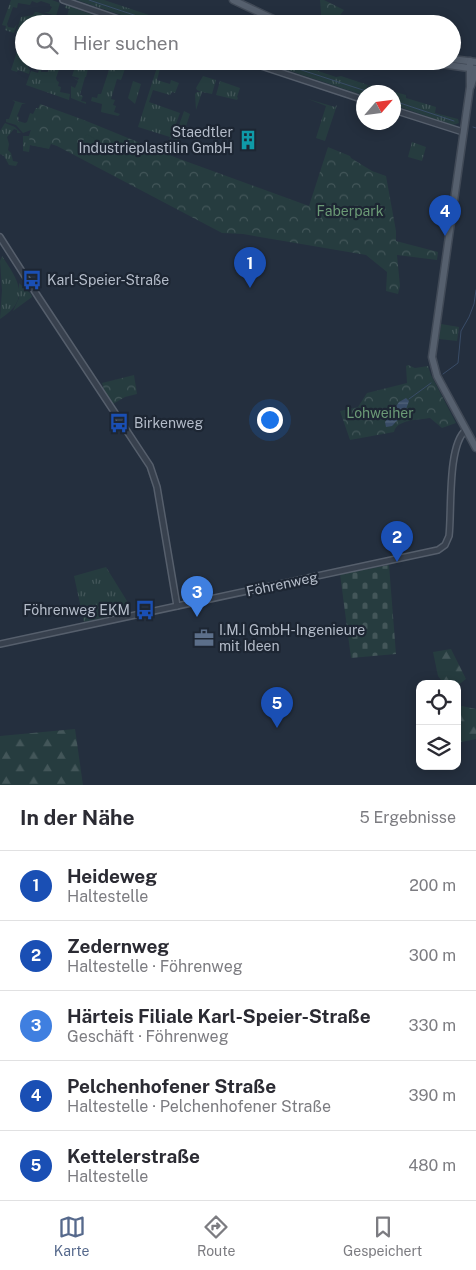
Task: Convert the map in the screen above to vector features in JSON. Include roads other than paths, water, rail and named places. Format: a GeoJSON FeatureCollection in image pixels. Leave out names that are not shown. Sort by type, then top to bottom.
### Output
{"type":"FeatureCollection","features":[{"type":"Feature","properties":{"kind":"main road"},"geometry":{"type":"LineString","coordinates":[[233,0],[265,15]]}},
{"type":"Feature","properties":{"kind":"main road"},"geometry":{"type":"LineString","coordinates":[[461,62],[473,66],[432,357],[437,376],[476,448]]}},
{"type":"Feature","properties":{"kind":"street"},"geometry":{"type":"LineString","coordinates":[[63,0],[107,15]]}},
{"type":"Feature","properties":{"kind":"street"},"geometry":{"type":"LineString","coordinates":[[273,70],[356,97]]}},
{"type":"Feature","properties":{"kind":"street"},"geometry":{"type":"LineString","coordinates":[[401,112],[463,132]]}},
{"type":"Feature","properties":{"kind":"street"},"geometry":{"type":"LineString","coordinates":[[0,237],[150,466],[157,487],[177,606]]}},
{"type":"Feature","properties":{"kind":"street","name":"Föhrenweg"},"geometry":{"type":"LineString","coordinates":[[0,644],[438,550],[444,545],[449,536],[452,473],[458,439],[466,430]]}},
{"type":"Feature","properties":{"kind":"water","name":"Lohweiher"},"geometry":{"type":"Polygon","coordinates":[[[406,398],[409,401],[405,412],[392,426],[386,427],[385,422],[399,402],[406,398]]]}},
{"type":"Feature","properties":{"kind":"waterway"},"geometry":{"type":"LineString","coordinates":[[89,0],[134,15]]}},
{"type":"Feature","properties":{"kind":"waterway"},"geometry":{"type":"LineString","coordinates":[[302,70],[356,88]]}},
{"type":"Feature","properties":{"kind":"waterway"},"geometry":{"type":"LineString","coordinates":[[401,103],[454,121]]}},
{"type":"Feature","properties":{"kind":"waterway"},"geometry":{"type":"LineString","coordinates":[[443,374],[458,363],[461,331],[474,304],[476,290]]}},
{"type":"Feature","properties":{"kind":"waterway"},"geometry":{"type":"LineString","coordinates":[[409,399],[431,383]]}},
{"type":"Feature","properties":{"kind":"place","name":"Staedtler Industrieplastilin GmbH"},"geometry":{"type":"Point","coordinates":[248,140]}},
{"type":"Feature","properties":{"kind":"place","name":"Pelchenhofener Straße"},"geometry":{"type":"Point","coordinates":[445,236]}},
{"type":"Feature","properties":{"kind":"place","name":"Karl-Speier-Straße"},"geometry":{"type":"Point","coordinates":[32,280]}},
{"type":"Feature","properties":{"kind":"place","name":"Heideweg"},"geometry":{"type":"Point","coordinates":[250,288]}},
{"type":"Feature","properties":{"kind":"place","name":"Birkenweg"},"geometry":{"type":"Point","coordinates":[119,423]}},
{"type":"Feature","properties":{"kind":"place","name":"Zedernweg"},"geometry":{"type":"Point","coordinates":[397,562]}},
{"type":"Feature","properties":{"kind":"place","name":"Föhrenweg EKM"},"geometry":{"type":"Point","coordinates":[145,610]}},
{"type":"Feature","properties":{"kind":"place","name":"Härteis Filiale Karl-Speier-Straße"},"geometry":{"type":"Point","coordinates":[197,617]}},
{"type":"Feature","properties":{"kind":"place","name":"I.M.I GmbH-Ingenieure mit Ideen"},"geometry":{"type":"Point","coordinates":[204,638]}},
{"type":"Feature","properties":{"kind":"place","name":"Kettelerstraße"},"geometry":{"type":"Point","coordinates":[277,728]}},
{"type":"Feature","properties":{"kind":"park label","name":"Faberpark"},"geometry":{"type":"Point","coordinates":[350,211]}}]}
